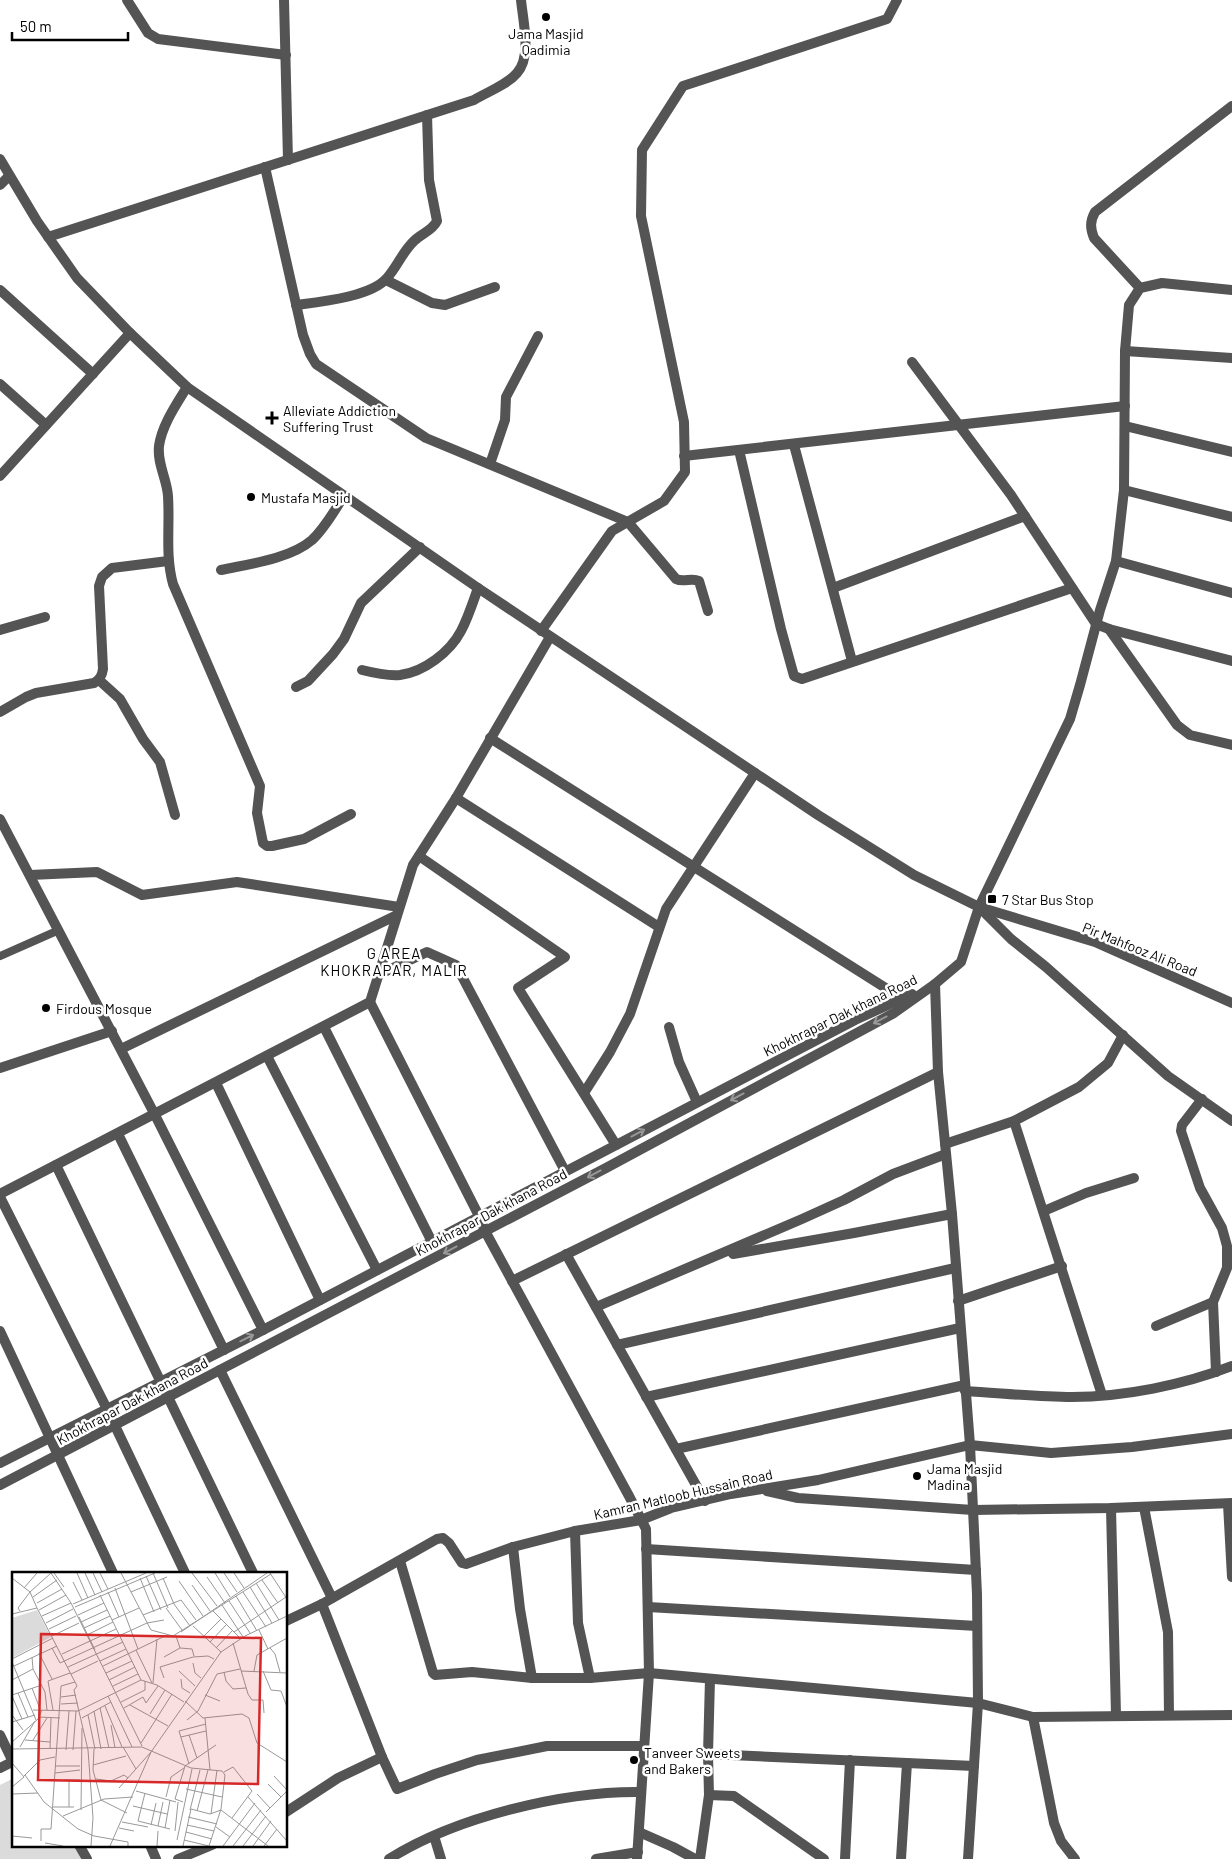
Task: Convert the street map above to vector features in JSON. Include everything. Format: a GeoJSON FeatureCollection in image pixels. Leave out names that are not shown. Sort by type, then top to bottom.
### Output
{"type":"FeatureCollection","features":[{"type":"Feature","properties":{"kind":"street"},"geometry":{"type":"LineString","coordinates":[[127,0],[148,32],[158,39],[286,55]]}},
{"type":"Feature","properties":{"kind":"street"},"geometry":{"type":"LineString","coordinates":[[284,0],[288,160]]}},
{"type":"Feature","properties":{"kind":"street"},"geometry":{"type":"LineString","coordinates":[[48,237],[474,100],[516,75],[523,66],[526,56],[521,0]]}},
{"type":"Feature","properties":{"kind":"street"},"geometry":{"type":"LineString","coordinates":[[541,631],[612,531],[664,501],[685,472],[684,422],[641,216],[642,150],[683,86],[887,19],[897,0]]}},
{"type":"Feature","properties":{"kind":"street"},"geometry":{"type":"LineString","coordinates":[[1140,288],[1094,238],[1091,229],[1091,219],[1095,212],[1232,106]]}},
{"type":"Feature","properties":{"kind":"street"},"geometry":{"type":"LineString","coordinates":[[296,305],[341,298],[372,288],[386,280],[414,241],[433,228],[437,221],[429,180],[427,115]]}},
{"type":"Feature","properties":{"kind":"street"},"geometry":{"type":"LineString","coordinates":[[0,160],[36,221],[77,278],[130,334],[187,387],[541,631],[755,772],[914,875],[979,908],[1011,939],[1046,967],[1168,1076],[1232,1120]]}},
{"type":"Feature","properties":{"kind":"street"},"geometry":{"type":"LineString","coordinates":[[265,167],[302,335],[316,364],[426,438],[628,522],[676,579],[694,579],[699,581],[708,611]]}},
{"type":"Feature","properties":{"kind":"street"},"geometry":{"type":"LineString","coordinates":[[0,185],[10,176]]}},
{"type":"Feature","properties":{"kind":"street"},"geometry":{"type":"LineString","coordinates":[[386,280],[439,305],[445,305],[495,287]]}},
{"type":"Feature","properties":{"kind":"street"},"geometry":{"type":"LineString","coordinates":[[968,1859],[978,1703],[976,1570],[970,1445],[952,1214],[938,1072],[936,984],[961,962],[979,908],[1070,718],[1116,561],[1124,490],[1126,351],[1129,305],[1140,288],[1162,283],[1232,290]]}},
{"type":"Feature","properties":{"kind":"street"},"geometry":{"type":"LineString","coordinates":[[0,290],[93,374]]}},
{"type":"Feature","properties":{"kind":"street"},"geometry":{"type":"LineString","coordinates":[[0,476],[130,334]]}},
{"type":"Feature","properties":{"kind":"street"},"geometry":{"type":"LineString","coordinates":[[490,464],[505,420],[506,396],[538,336]]}},
{"type":"Feature","properties":{"kind":"street"},"geometry":{"type":"LineString","coordinates":[[1126,351],[1232,358]]}},
{"type":"Feature","properties":{"kind":"street"},"geometry":{"type":"LineString","coordinates":[[912,362],[1025,516],[1096,624],[1232,661]]}},
{"type":"Feature","properties":{"kind":"street"},"geometry":{"type":"LineString","coordinates":[[0,384],[46,425]]}},
{"type":"Feature","properties":{"kind":"street"},"geometry":{"type":"LineString","coordinates":[[187,387],[168,418],[159,445],[160,466],[168,494],[168,561],[173,584],[260,786],[257,813],[263,844],[272,846],[304,839],[351,814]]}},
{"type":"Feature","properties":{"kind":"street"},"geometry":{"type":"LineString","coordinates":[[684,456],[1125,406]]}},
{"type":"Feature","properties":{"kind":"street"},"geometry":{"type":"LineString","coordinates":[[1125,426],[1232,452]]}},
{"type":"Feature","properties":{"kind":"street"},"geometry":{"type":"LineString","coordinates":[[794,445],[852,661]]}},
{"type":"Feature","properties":{"kind":"street"},"geometry":{"type":"LineString","coordinates":[[738,450],[794,676],[802,679],[1072,588]]}},
{"type":"Feature","properties":{"kind":"street"},"geometry":{"type":"LineString","coordinates":[[1124,490],[1232,517]]}},
{"type":"Feature","properties":{"kind":"street"},"geometry":{"type":"LineString","coordinates":[[221,570],[292,552],[303,546],[318,533],[344,496]]}},
{"type":"Feature","properties":{"kind":"street"},"geometry":{"type":"LineString","coordinates":[[833,588],[1025,516]]}},
{"type":"Feature","properties":{"kind":"street"},"geometry":{"type":"LineString","coordinates":[[296,687],[308,681],[332,654],[347,634],[361,603],[420,547]]}},
{"type":"Feature","properties":{"kind":"street"},"geometry":{"type":"LineString","coordinates":[[0,712],[36,693],[99,680],[104,670],[99,586],[102,577],[112,568],[168,561]]}},
{"type":"Feature","properties":{"kind":"street"},"geometry":{"type":"LineString","coordinates":[[1116,561],[1232,593]]}},
{"type":"Feature","properties":{"kind":"street"},"geometry":{"type":"LineString","coordinates":[[362,670],[379,674],[400,675],[419,669],[438,658],[451,646],[461,632],[478,588]]}},
{"type":"Feature","properties":{"kind":"street"},"geometry":{"type":"LineString","coordinates":[[0,630],[45,617]]}},
{"type":"Feature","properties":{"kind":"street"},"geometry":{"type":"LineString","coordinates":[[1109,629],[1176,725],[1190,735],[1232,745]]}},
{"type":"Feature","properties":{"kind":"street"},"geometry":{"type":"LineString","coordinates":[[550,637],[456,798],[413,865],[370,1002],[485,1231],[646,1529],[649,1673],[637,1855],[596,1859]]}},
{"type":"Feature","properties":{"kind":"street"},"geometry":{"type":"LineString","coordinates":[[99,680],[120,699],[143,739],[160,762],[175,815]]}},
{"type":"Feature","properties":{"kind":"street"},"geometry":{"type":"LineString","coordinates":[[490,738],[903,999]]}},
{"type":"Feature","properties":{"kind":"street"},"geometry":{"type":"LineString","coordinates":[[584,1093],[610,1052],[630,1014],[666,909],[755,772]]}},
{"type":"Feature","properties":{"kind":"street"},"geometry":{"type":"LineString","coordinates":[[456,798],[659,927]]}},
{"type":"Feature","properties":{"kind":"street"},"geometry":{"type":"LineString","coordinates":[[0,818],[156,1115],[263,1330]]}},
{"type":"Feature","properties":{"kind":"street"},"geometry":{"type":"LineString","coordinates":[[419,856],[565,957],[518,988],[616,1145]]}},
{"type":"Feature","properties":{"kind":"street"},"geometry":{"type":"LineString","coordinates":[[30,874],[97,872],[142,895],[237,882],[398,911]]}},
{"type":"Feature","properties":{"kind":"street","name":"Pir Mahfooz Ali Road"},"geometry":{"type":"LineString","coordinates":[[979,908],[1096,942],[1232,1003]]}},
{"type":"Feature","properties":{"kind":"street"},"geometry":{"type":"LineString","coordinates":[[121,1049],[398,911]]}},
{"type":"Feature","properties":{"kind":"street"},"geometry":{"type":"LineString","coordinates":[[378,975],[427,952],[456,965],[566,1171]]}},
{"type":"Feature","properties":{"kind":"street","name":"Khokhrapar Dak khana Road"},"geometry":{"type":"LineString","coordinates":[[0,1463],[263,1330],[855,1020],[936,984]]}},
{"type":"Feature","properties":{"kind":"street","name":"Khokhrapar Dak khana Road"},"geometry":{"type":"LineString","coordinates":[[0,1485],[485,1231],[894,1013],[936,984]]}},
{"type":"Feature","properties":{"kind":"street"},"geometry":{"type":"LineString","coordinates":[[185,1572],[107,1409],[0,1196],[370,1002]]}},
{"type":"Feature","properties":{"kind":"street"},"geometry":{"type":"LineString","coordinates":[[324,1026],[432,1242]]}},
{"type":"Feature","properties":{"kind":"street"},"geometry":{"type":"LineString","coordinates":[[669,1027],[679,1062],[697,1102]]}},
{"type":"Feature","properties":{"kind":"street"},"geometry":{"type":"LineString","coordinates":[[0,1068],[112,1031]]}},
{"type":"Feature","properties":{"kind":"street"},"geometry":{"type":"LineString","coordinates":[[596,1307],[844,1200],[892,1174],[1014,1121],[1079,1087],[1108,1062],[1123,1035]]}},
{"type":"Feature","properties":{"kind":"street"},"geometry":{"type":"LineString","coordinates":[[267,1056],[378,1270]]}},
{"type":"Feature","properties":{"kind":"street"},"geometry":{"type":"LineString","coordinates":[[512,1281],[938,1072]]}},
{"type":"Feature","properties":{"kind":"street"},"geometry":{"type":"LineString","coordinates":[[216,1083],[320,1300]]}},
{"type":"Feature","properties":{"kind":"street"},"geometry":{"type":"LineString","coordinates":[[1202,1099],[1182,1125],[1181,1131],[1200,1188],[1222,1228],[1227,1246],[1227,1268],[1212,1302],[1216,1372]]}},
{"type":"Feature","properties":{"kind":"street"},"geometry":{"type":"LineString","coordinates":[[1014,1121],[1102,1395]]}},
{"type":"Feature","properties":{"kind":"street"},"geometry":{"type":"LineString","coordinates":[[118,1134],[224,1350]]}},
{"type":"Feature","properties":{"kind":"street"},"geometry":{"type":"LineString","coordinates":[[56,1165],[253,1572]]}},
{"type":"Feature","properties":{"kind":"street"},"geometry":{"type":"LineString","coordinates":[[1044,1211],[1086,1193],[1134,1178]]}},
{"type":"Feature","properties":{"kind":"street"},"geometry":{"type":"LineString","coordinates":[[714,1257],[952,1214]]}},
{"type":"Feature","properties":{"kind":"street"},"geometry":{"type":"LineString","coordinates":[[566,1254],[705,1501]]}},
{"type":"Feature","properties":{"kind":"street"},"geometry":{"type":"LineString","coordinates":[[958,1301],[1062,1266]]}},
{"type":"Feature","properties":{"kind":"street"},"geometry":{"type":"LineString","coordinates":[[617,1344],[955,1268]]}},
{"type":"Feature","properties":{"kind":"street"},"geometry":{"type":"LineString","coordinates":[[1156,1326],[1212,1302]]}},
{"type":"Feature","properties":{"kind":"street"},"geometry":{"type":"LineString","coordinates":[[646,1396],[960,1328]]}},
{"type":"Feature","properties":{"kind":"street"},"geometry":{"type":"LineString","coordinates":[[0,1331],[113,1572]]}},
{"type":"Feature","properties":{"kind":"street"},"geometry":{"type":"LineString","coordinates":[[676,1449],[965,1388],[1072,1397],[1102,1395],[1138,1392],[1216,1372],[1232,1366]]}},
{"type":"Feature","properties":{"kind":"street"},"geometry":{"type":"LineString","coordinates":[[220,1370],[332,1598]]}},
{"type":"Feature","properties":{"kind":"street","name":"Kamran Matloob Hussain Road"},"geometry":{"type":"LineString","coordinates":[[288,1619],[322,1604],[438,1539],[443,1538],[449,1542],[462,1563],[466,1564],[513,1547],[575,1532],[641,1520],[671,1508],[761,1489],[818,1480],[970,1445],[1051,1453],[1132,1447],[1232,1434]]}},
{"type":"Feature","properties":{"kind":"street"},"geometry":{"type":"LineString","coordinates":[[761,1489],[798,1498],[973,1510],[1144,1508],[1230,1504],[1232,1577]]}},
{"type":"Feature","properties":{"kind":"street"},"geometry":{"type":"LineString","coordinates":[[1111,1508],[1116,1715]]}},
{"type":"Feature","properties":{"kind":"street"},"geometry":{"type":"LineString","coordinates":[[1144,1508],[1168,1632],[1169,1715]]}},
{"type":"Feature","properties":{"kind":"street"},"geometry":{"type":"LineString","coordinates":[[575,1532],[578,1623],[590,1678]]}},
{"type":"Feature","properties":{"kind":"street"},"geometry":{"type":"LineString","coordinates":[[513,1547],[520,1609],[532,1678]]}},
{"type":"Feature","properties":{"kind":"street"},"geometry":{"type":"LineString","coordinates":[[646,1549],[976,1570]]}},
{"type":"Feature","properties":{"kind":"street"},"geometry":{"type":"LineString","coordinates":[[400,1560],[434,1674],[472,1672],[532,1678],[590,1678],[649,1673],[978,1703],[1033,1717],[1232,1715]]}},
{"type":"Feature","properties":{"kind":"street"},"geometry":{"type":"LineString","coordinates":[[322,1604],[396,1789],[477,1760],[547,1746],[644,1746]]}},
{"type":"Feature","properties":{"kind":"street"},"geometry":{"type":"LineString","coordinates":[[648,1607],[977,1626]]}},
{"type":"Feature","properties":{"kind":"street"},"geometry":{"type":"LineString","coordinates":[[700,1859],[709,1795],[710,1679]]}},
{"type":"Feature","properties":{"kind":"street"},"geometry":{"type":"LineString","coordinates":[[1033,1717],[1054,1824],[1061,1841],[1075,1859]]}},
{"type":"Feature","properties":{"kind":"street"},"geometry":{"type":"LineString","coordinates":[[0,1735],[12,1759]]}},
{"type":"Feature","properties":{"kind":"street"},"geometry":{"type":"LineString","coordinates":[[708,1754],[974,1766]]}},
{"type":"Feature","properties":{"kind":"street"},"geometry":{"type":"LineString","coordinates":[[288,1811],[338,1778],[382,1757]]}},
{"type":"Feature","properties":{"kind":"street"},"geometry":{"type":"LineString","coordinates":[[845,1859],[850,1760]]}},
{"type":"Feature","properties":{"kind":"street"},"geometry":{"type":"LineString","coordinates":[[0,1768],[12,1762]]}},
{"type":"Feature","properties":{"kind":"street"},"geometry":{"type":"LineString","coordinates":[[901,1859],[907,1763]]}},
{"type":"Feature","properties":{"kind":"street"},"geometry":{"type":"LineString","coordinates":[[389,1859],[434,1836],[489,1815],[557,1800],[611,1792],[641,1792]]}},
{"type":"Feature","properties":{"kind":"street"},"geometry":{"type":"LineString","coordinates":[[709,1795],[734,1796],[824,1859]]}},
{"type":"Feature","properties":{"kind":"street"},"geometry":{"type":"LineString","coordinates":[[639,1832],[695,1859]]}},
{"type":"Feature","properties":{"kind":"street"},"geometry":{"type":"LineString","coordinates":[[434,1836],[441,1859]]}},
{"type":"Feature","properties":{"kind":"street"},"geometry":{"type":"LineString","coordinates":[[80,1846],[87,1859]]}},
{"type":"Feature","properties":{"kind":"street"},"geometry":{"type":"LineString","coordinates":[[150,1846],[156,1859]]}},
{"type":"Feature","properties":{"kind":"street"},"geometry":{"type":"LineString","coordinates":[[178,1859],[210,1846]]}},
{"type":"Feature","properties":{"kind":"lane"},"geometry":{"type":"LineString","coordinates":[[0,956],[59,930]]}},
{"type":"Feature","properties":{"kind":"shaded area"},"geometry":{"type":"Polygon","coordinates":[[[12,1779],[12,1846],[74,1846],[81,1859],[0,1859],[0,1785],[12,1779]]]}},
{"type":"Feature","properties":{"kind":"place","name":"Jama Masjid Qadimia"},"geometry":{"type":"Point","coordinates":[546,17]}},
{"type":"Feature","properties":{"kind":"place","name":"Alleviate Addiction Suffering Trust"},"geometry":{"type":"Point","coordinates":[272,418]}},
{"type":"Feature","properties":{"kind":"place","name":"Mustafa Masjid"},"geometry":{"type":"Point","coordinates":[251,497]}},
{"type":"Feature","properties":{"kind":"place","name":"7 Star Bus Stop"},"geometry":{"type":"Point","coordinates":[992,899]}},
{"type":"Feature","properties":{"kind":"place","name":"Firdous Mosque"},"geometry":{"type":"Point","coordinates":[46,1008]}},
{"type":"Feature","properties":{"kind":"place","name":"Jama Masjid Madina"},"geometry":{"type":"Point","coordinates":[917,1476]}},
{"type":"Feature","properties":{"kind":"place","name":"Tanveer Sweets and Bakers"},"geometry":{"type":"Point","coordinates":[634,1760]}},
{"type":"Feature","properties":{"kind":"district","name":"G AREA KHOKRAPAR, MALIR"},"geometry":{"type":"Point","coordinates":[394,962]}}]}
